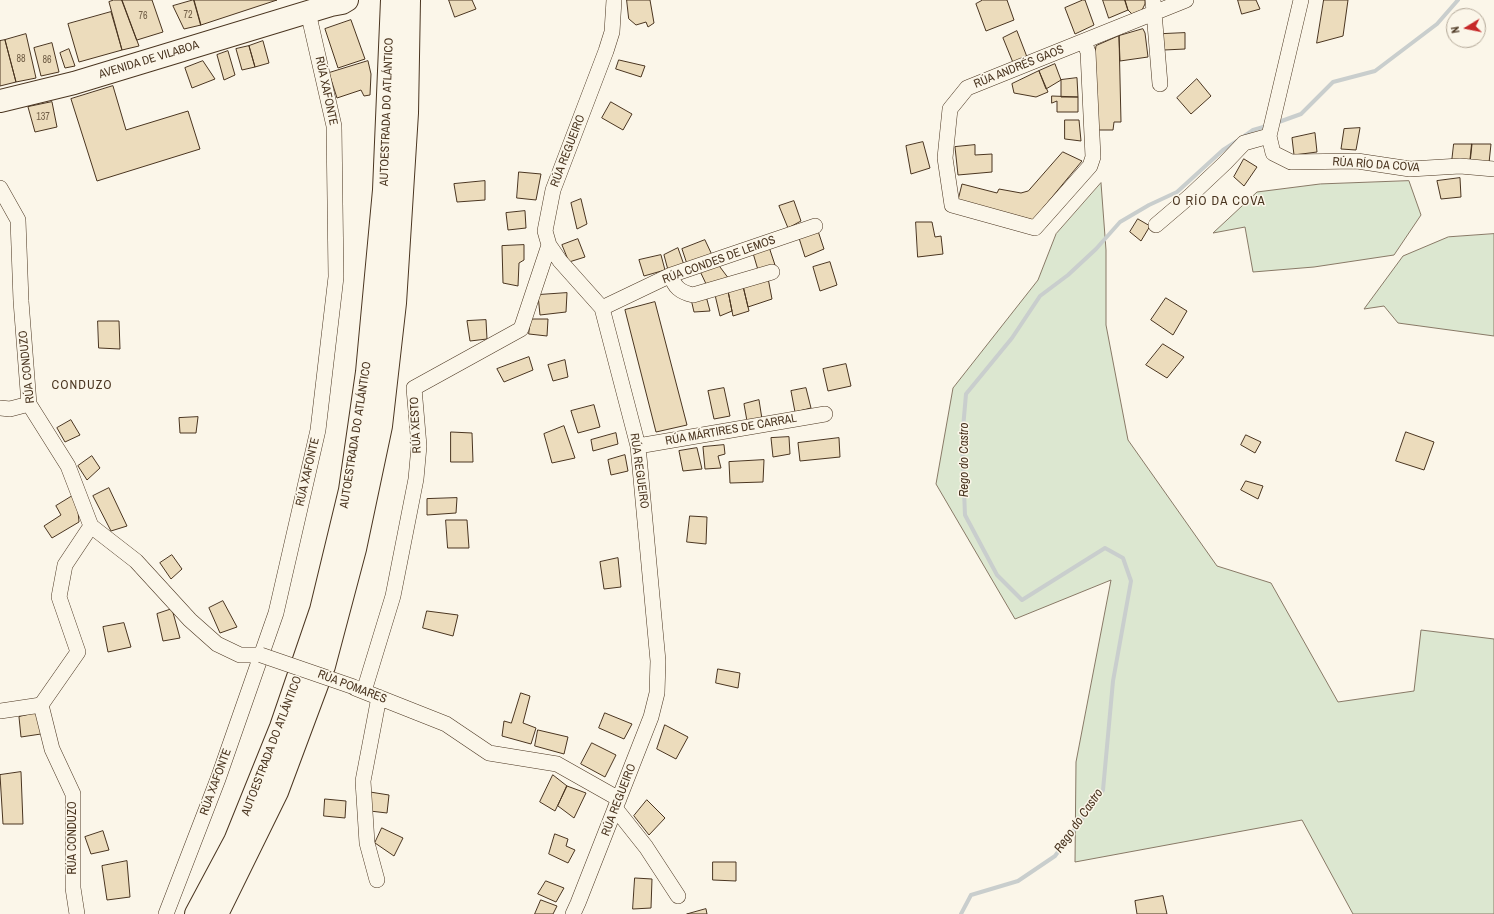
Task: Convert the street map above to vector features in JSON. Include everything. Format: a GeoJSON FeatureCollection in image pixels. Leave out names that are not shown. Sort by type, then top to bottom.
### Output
{"type":"FeatureCollection","features":[{"type":"Feature","properties":{"kind":"highway","name":"AUTOESTRADA DO ATLÁNTICO"},"geometry":{"type":"LineString","coordinates":[[196,914],[235,842],[281,727],[321,610],[350,490],[367,372],[384,190],[392,0]]}},
{"type":"Feature","properties":{"kind":"highway","name":"AUTOESTRADA DO ATLÁNTICO"},"geometry":{"type":"LineString","coordinates":[[217,914],[277,792],[324,666],[355,549],[379,433],[395,303],[407,113],[409,0]]}},
{"type":"Feature","properties":{"kind":"highway","name":"AVENIDA DE VILABOA"},"geometry":{"type":"LineString","coordinates":[[0,101],[74,83],[318,6]]}},
{"type":"Feature","properties":{"kind":"street","name":"RÚA REGUEIRO"},"geometry":{"type":"LineString","coordinates":[[573,914],[651,717],[657,692],[657,642],[638,446],[602,308],[560,261],[549,245],[545,231],[553,190],[612,32],[614,0]]}},
{"type":"Feature","properties":{"kind":"street","name":"RÚA ANDRÉS GAOS"},"geometry":{"type":"LineString","coordinates":[[1084,42],[1088,52],[1093,157],[1090,166],[1035,228],[952,205],[945,158],[950,108],[967,88],[1084,42],[1154,7],[1186,0]]}},
{"type":"Feature","properties":{"kind":"street","name":"RÚA RÍO DA COVA"},"geometry":{"type":"LineString","coordinates":[[1301,0],[1269,136],[1272,153],[1290,162],[1357,161],[1410,169],[1460,166],[1494,169]]}},
{"type":"Feature","properties":{"kind":"street","name":"RÚA XAFONTE"},"geometry":{"type":"LineString","coordinates":[[166,914],[218,779],[276,614],[318,430],[336,277],[334,126],[318,6]]}},
{"type":"Feature","properties":{"kind":"street"},"geometry":{"type":"LineString","coordinates":[[1154,7],[1160,84]]}},
{"type":"Feature","properties":{"kind":"street"},"geometry":{"type":"LineString","coordinates":[[1156,225],[1190,196],[1244,143],[1269,136]]}},
{"type":"Feature","properties":{"kind":"street","name":"RÚA CONDUZO"},"geometry":{"type":"LineString","coordinates":[[0,188],[18,220],[21,300],[29,404],[68,466],[91,526]]}},
{"type":"Feature","properties":{"kind":"street","name":"RÚA CONDES DE LEMOS"},"geometry":{"type":"LineString","coordinates":[[602,308],[671,275],[815,226]]}},
{"type":"Feature","properties":{"kind":"street","name":"RÚA XESTO"},"geometry":{"type":"LineString","coordinates":[[359,689],[393,596],[416,479],[419,446],[414,388],[521,329],[549,245]]}},
{"type":"Feature","properties":{"kind":"street"},"geometry":{"type":"LineString","coordinates":[[671,275],[673,284],[685,293],[693,295],[772,272]]}},
{"type":"Feature","properties":{"kind":"street"},"geometry":{"type":"LineString","coordinates":[[0,408],[10,409],[29,404]]}},
{"type":"Feature","properties":{"kind":"street","name":"RÚA MÁRTIRES DE CARRAL"},"geometry":{"type":"LineString","coordinates":[[638,446],[824,414]]}},
{"type":"Feature","properties":{"kind":"street"},"geometry":{"type":"LineString","coordinates":[[0,711],[41,705],[78,652],[59,597],[65,564],[91,526]]}},
{"type":"Feature","properties":{"kind":"street","name":"RÚA POMARES"},"geometry":{"type":"LineString","coordinates":[[91,526],[136,561],[190,620],[217,644],[240,655],[261,655],[380,697],[446,724],[489,753],[557,764],[617,803]]}},
{"type":"Feature","properties":{"kind":"street"},"geometry":{"type":"LineString","coordinates":[[377,880],[367,843],[363,781],[380,697]]}},
{"type":"Feature","properties":{"kind":"street","name":"RÚA CONDUZO"},"geometry":{"type":"LineString","coordinates":[[41,705],[52,749],[73,794],[73,888],[77,914]]}},
{"type":"Feature","properties":{"kind":"street"},"geometry":{"type":"LineString","coordinates":[[617,803],[678,896]]}},
{"type":"Feature","properties":{"kind":"green space"},"geometry":{"type":"Polygon","coordinates":[[[1409,181],[1421,215],[1394,255],[1314,267],[1253,272],[1245,227],[1213,233],[1257,192],[1320,184],[1409,181]]]}},
{"type":"Feature","properties":{"kind":"green space"},"geometry":{"type":"Polygon","coordinates":[[[1101,183],[1106,250],[1106,325],[1128,440],[1217,566],[1271,583],[1338,702],[1414,691],[1421,630],[1494,639],[1494,914],[1353,914],[1302,820],[1075,862],[1076,762],[1111,580],[1015,619],[936,484],[953,388],[1038,280],[1056,234],[1101,183]]]}},
{"type":"Feature","properties":{"kind":"green space"},"geometry":{"type":"Polygon","coordinates":[[[1494,234],[1494,336],[1398,323],[1384,306],[1364,309],[1403,256],[1448,237],[1494,234]]]}},
{"type":"Feature","properties":{"kind":"building"},"geometry":{"type":"Polygon","coordinates":[[[114,0],[122,0],[139,46],[122,50],[109,2],[114,0]]]}},
{"type":"Feature","properties":{"kind":"building"},"geometry":{"type":"Polygon","coordinates":[[[122,0],[152,0],[163,32],[137,40],[122,0]]]}},
{"type":"Feature","properties":{"kind":"building"},"geometry":{"type":"Polygon","coordinates":[[[194,0],[277,0],[201,25],[194,0]]]}},
{"type":"Feature","properties":{"kind":"building"},"geometry":{"type":"Polygon","coordinates":[[[194,0],[201,25],[184,29],[173,6],[194,0]]]}},
{"type":"Feature","properties":{"kind":"building"},"geometry":{"type":"Polygon","coordinates":[[[449,0],[472,0],[476,9],[455,17],[449,0]]]}},
{"type":"Feature","properties":{"kind":"building"},"geometry":{"type":"Polygon","coordinates":[[[627,0],[650,0],[654,23],[648,27],[646,22],[636,25],[629,19],[627,0]]]}},
{"type":"Feature","properties":{"kind":"building"},"geometry":{"type":"Polygon","coordinates":[[[983,0],[1007,0],[1014,20],[986,31],[976,4],[983,0]]]}},
{"type":"Feature","properties":{"kind":"building"},"geometry":{"type":"Polygon","coordinates":[[[1085,0],[1094,25],[1075,34],[1065,8],[1085,0]]]}},
{"type":"Feature","properties":{"kind":"building"},"geometry":{"type":"Polygon","coordinates":[[[1103,0],[1125,0],[1128,10],[1109,18],[1103,0]]]}},
{"type":"Feature","properties":{"kind":"building"},"geometry":{"type":"Polygon","coordinates":[[[1125,0],[1145,0],[1145,4],[1142,10],[1132,14],[1128,10],[1125,0]]]}},
{"type":"Feature","properties":{"kind":"building"},"geometry":{"type":"Polygon","coordinates":[[[1238,0],[1256,0],[1260,9],[1242,14],[1238,0]]]}},
{"type":"Feature","properties":{"kind":"building"},"geometry":{"type":"Polygon","coordinates":[[[1324,0],[1348,0],[1343,36],[1317,43],[1324,0]]]}},
{"type":"Feature","properties":{"kind":"building"},"geometry":{"type":"Polygon","coordinates":[[[111,12],[122,50],[79,62],[68,24],[111,12]]]}},
{"type":"Feature","properties":{"kind":"building"},"geometry":{"type":"Polygon","coordinates":[[[351,20],[365,59],[338,68],[325,29],[351,20]]]}},
{"type":"Feature","properties":{"kind":"building"},"geometry":{"type":"Polygon","coordinates":[[[1143,29],[1145,33],[1148,57],[1120,61],[1119,36],[1143,29]]]}},
{"type":"Feature","properties":{"kind":"building"},"geometry":{"type":"Polygon","coordinates":[[[1017,31],[1027,57],[1014,65],[1003,38],[1017,31]]]}},
{"type":"Feature","properties":{"kind":"building"},"geometry":{"type":"Polygon","coordinates":[[[1185,33],[1185,49],[1164,50],[1163,34],[1185,33]]]}},
{"type":"Feature","properties":{"kind":"building"},"geometry":{"type":"Polygon","coordinates":[[[26,34],[36,78],[16,82],[5,40],[26,34]]]}},
{"type":"Feature","properties":{"kind":"building"},"geometry":{"type":"Polygon","coordinates":[[[1119,36],[1121,122],[1114,122],[1113,130],[1098,130],[1096,46],[1119,36]]]}},
{"type":"Feature","properties":{"kind":"building"},"geometry":{"type":"Polygon","coordinates":[[[5,40],[16,82],[0,86],[0,41],[5,40]]]}},
{"type":"Feature","properties":{"kind":"building"},"geometry":{"type":"Polygon","coordinates":[[[263,41],[269,63],[255,67],[249,46],[263,41]]]}},
{"type":"Feature","properties":{"kind":"building"},"geometry":{"type":"Polygon","coordinates":[[[52,43],[59,72],[41,76],[34,48],[52,43]]]}},
{"type":"Feature","properties":{"kind":"building"},"geometry":{"type":"Polygon","coordinates":[[[249,46],[255,67],[242,70],[236,49],[249,46]]]}},
{"type":"Feature","properties":{"kind":"building"},"geometry":{"type":"Polygon","coordinates":[[[69,49],[75,66],[65,68],[60,53],[69,49]]]}},
{"type":"Feature","properties":{"kind":"building"},"geometry":{"type":"Polygon","coordinates":[[[228,51],[235,75],[224,80],[217,55],[228,51]]]}},
{"type":"Feature","properties":{"kind":"building"},"geometry":{"type":"Polygon","coordinates":[[[619,60],[645,66],[641,77],[616,69],[619,60]]]}},
{"type":"Feature","properties":{"kind":"building"},"geometry":{"type":"Polygon","coordinates":[[[203,61],[215,79],[192,88],[185,68],[203,61]]]}},
{"type":"Feature","properties":{"kind":"building"},"geometry":{"type":"Polygon","coordinates":[[[368,61],[371,74],[370,95],[364,96],[361,90],[337,98],[329,73],[368,61]]]}},
{"type":"Feature","properties":{"kind":"building"},"geometry":{"type":"Polygon","coordinates":[[[1055,64],[1061,80],[1046,89],[1039,71],[1055,64]]]}},
{"type":"Feature","properties":{"kind":"building"},"geometry":{"type":"Polygon","coordinates":[[[1039,71],[1048,92],[1036,97],[1014,93],[1012,84],[1039,71]]]}},
{"type":"Feature","properties":{"kind":"building"},"geometry":{"type":"Polygon","coordinates":[[[1077,78],[1078,97],[1061,97],[1061,80],[1077,78]]]}},
{"type":"Feature","properties":{"kind":"building"},"geometry":{"type":"Polygon","coordinates":[[[1197,79],[1211,96],[1191,114],[1177,98],[1197,79]]]}},
{"type":"Feature","properties":{"kind":"building"},"geometry":{"type":"Polygon","coordinates":[[[113,86],[126,130],[188,111],[200,149],[97,181],[71,99],[113,86]]]}},
{"type":"Feature","properties":{"kind":"building"},"geometry":{"type":"Polygon","coordinates":[[[1052,96],[1078,97],[1078,112],[1057,112],[1057,101],[1052,103],[1052,96]]]}},
{"type":"Feature","properties":{"kind":"building"},"geometry":{"type":"Polygon","coordinates":[[[52,102],[57,127],[35,132],[28,107],[52,102]]]}},
{"type":"Feature","properties":{"kind":"building"},"geometry":{"type":"Polygon","coordinates":[[[611,102],[632,114],[623,130],[602,118],[611,102]]]}},
{"type":"Feature","properties":{"kind":"building"},"geometry":{"type":"Polygon","coordinates":[[[1065,120],[1079,120],[1081,141],[1065,139],[1065,120]]]}},
{"type":"Feature","properties":{"kind":"building"},"geometry":{"type":"Polygon","coordinates":[[[1360,128],[1356,150],[1341,149],[1344,129],[1360,128]]]}},
{"type":"Feature","properties":{"kind":"building"},"geometry":{"type":"Polygon","coordinates":[[[1315,133],[1317,152],[1294,155],[1292,138],[1315,133]]]}},
{"type":"Feature","properties":{"kind":"building"},"geometry":{"type":"Polygon","coordinates":[[[923,142],[930,168],[911,174],[906,146],[923,142]]]}},
{"type":"Feature","properties":{"kind":"building"},"geometry":{"type":"Polygon","coordinates":[[[1454,144],[1472,144],[1470,163],[1452,162],[1454,144]]]}},
{"type":"Feature","properties":{"kind":"building"},"geometry":{"type":"Polygon","coordinates":[[[1472,144],[1491,144],[1489,163],[1470,163],[1472,144]]]}},
{"type":"Feature","properties":{"kind":"building"},"geometry":{"type":"Polygon","coordinates":[[[975,145],[975,155],[992,154],[992,172],[958,175],[955,147],[975,145]]]}},
{"type":"Feature","properties":{"kind":"building"},"geometry":{"type":"Polygon","coordinates":[[[1063,152],[1082,161],[1033,220],[958,200],[962,184],[997,193],[999,189],[1021,193],[1028,191],[1063,152]]]}},
{"type":"Feature","properties":{"kind":"building"},"geometry":{"type":"Polygon","coordinates":[[[1244,159],[1257,167],[1244,186],[1234,177],[1244,159]]]}},
{"type":"Feature","properties":{"kind":"building"},"geometry":{"type":"Polygon","coordinates":[[[519,172],[541,174],[536,200],[517,198],[519,172]]]}},
{"type":"Feature","properties":{"kind":"building"},"geometry":{"type":"Polygon","coordinates":[[[1460,178],[1461,197],[1441,199],[1437,181],[1460,178]]]}},
{"type":"Feature","properties":{"kind":"building"},"geometry":{"type":"Polygon","coordinates":[[[485,181],[485,200],[457,202],[454,184],[485,181]]]}},
{"type":"Feature","properties":{"kind":"building"},"geometry":{"type":"Polygon","coordinates":[[[581,199],[587,224],[577,229],[571,203],[581,199]]]}},
{"type":"Feature","properties":{"kind":"building"},"geometry":{"type":"Polygon","coordinates":[[[794,201],[801,221],[788,228],[779,206],[794,201]]]}},
{"type":"Feature","properties":{"kind":"building"},"geometry":{"type":"Polygon","coordinates":[[[525,211],[526,228],[508,230],[506,213],[525,211]]]}},
{"type":"Feature","properties":{"kind":"building"},"geometry":{"type":"Polygon","coordinates":[[[1138,219],[1150,226],[1141,241],[1130,232],[1138,219]]]}},
{"type":"Feature","properties":{"kind":"building"},"geometry":{"type":"Polygon","coordinates":[[[916,222],[932,222],[935,237],[941,236],[943,254],[918,257],[916,222]]]}},
{"type":"Feature","properties":{"kind":"building"},"geometry":{"type":"Polygon","coordinates":[[[818,231],[824,249],[805,257],[799,238],[818,231]]]}},
{"type":"Feature","properties":{"kind":"building"},"geometry":{"type":"Polygon","coordinates":[[[578,239],[585,257],[569,262],[562,245],[578,239]]]}},
{"type":"Feature","properties":{"kind":"building"},"geometry":{"type":"Polygon","coordinates":[[[705,240],[713,257],[687,264],[682,249],[705,240]]]}},
{"type":"Feature","properties":{"kind":"building"},"geometry":{"type":"Polygon","coordinates":[[[524,245],[524,260],[519,263],[518,286],[503,283],[502,246],[524,245]]]}},
{"type":"Feature","properties":{"kind":"building"},"geometry":{"type":"Polygon","coordinates":[[[769,247],[775,265],[758,270],[753,253],[769,247]]]}},
{"type":"Feature","properties":{"kind":"building"},"geometry":{"type":"Polygon","coordinates":[[[678,248],[684,265],[668,270],[664,255],[678,248]]]}},
{"type":"Feature","properties":{"kind":"building"},"geometry":{"type":"Polygon","coordinates":[[[661,255],[665,270],[644,276],[639,260],[661,255]]]}},
{"type":"Feature","properties":{"kind":"building"},"geometry":{"type":"Polygon","coordinates":[[[830,262],[837,285],[820,291],[813,267],[830,262]]]}},
{"type":"Feature","properties":{"kind":"building"},"geometry":{"type":"Polygon","coordinates":[[[717,263],[729,279],[707,286],[699,269],[717,263]]]}},
{"type":"Feature","properties":{"kind":"building"},"geometry":{"type":"Polygon","coordinates":[[[768,278],[772,299],[748,307],[743,286],[768,278]]]}},
{"type":"Feature","properties":{"kind":"building"},"geometry":{"type":"Polygon","coordinates":[[[743,286],[749,311],[733,316],[728,291],[743,286]]]}},
{"type":"Feature","properties":{"kind":"building"},"geometry":{"type":"Polygon","coordinates":[[[728,291],[732,311],[720,316],[715,295],[728,291]]]}},
{"type":"Feature","properties":{"kind":"building"},"geometry":{"type":"Polygon","coordinates":[[[567,293],[566,312],[540,315],[538,295],[567,293]]]}},
{"type":"Feature","properties":{"kind":"building"},"geometry":{"type":"Polygon","coordinates":[[[706,296],[710,311],[694,312],[691,299],[706,296]]]}},
{"type":"Feature","properties":{"kind":"building"},"geometry":{"type":"Polygon","coordinates":[[[1166,298],[1187,311],[1173,335],[1151,320],[1166,298]]]}},
{"type":"Feature","properties":{"kind":"building"},"geometry":{"type":"Polygon","coordinates":[[[655,302],[687,425],[656,432],[625,310],[655,302]]]}},
{"type":"Feature","properties":{"kind":"building"},"geometry":{"type":"Polygon","coordinates":[[[531,319],[548,319],[547,336],[529,334],[531,319]]]}},
{"type":"Feature","properties":{"kind":"building"},"geometry":{"type":"Polygon","coordinates":[[[486,320],[487,339],[470,341],[467,321],[486,320]]]}},
{"type":"Feature","properties":{"kind":"building"},"geometry":{"type":"Polygon","coordinates":[[[98,321],[119,321],[120,349],[99,348],[98,321]]]}},
{"type":"Feature","properties":{"kind":"building"},"geometry":{"type":"Polygon","coordinates":[[[1163,344],[1184,357],[1167,378],[1146,365],[1163,344]]]}},
{"type":"Feature","properties":{"kind":"building"},"geometry":{"type":"Polygon","coordinates":[[[529,357],[533,370],[504,382],[497,369],[529,357]]]}},
{"type":"Feature","properties":{"kind":"building"},"geometry":{"type":"Polygon","coordinates":[[[565,360],[568,377],[553,381],[548,365],[565,360]]]}},
{"type":"Feature","properties":{"kind":"building"},"geometry":{"type":"Polygon","coordinates":[[[846,364],[851,386],[828,391],[823,369],[846,364]]]}},
{"type":"Feature","properties":{"kind":"building"},"geometry":{"type":"Polygon","coordinates":[[[724,388],[730,416],[714,419],[708,391],[724,388]]]}},
{"type":"Feature","properties":{"kind":"building"},"geometry":{"type":"Polygon","coordinates":[[[806,388],[811,408],[795,412],[791,391],[806,388]]]}},
{"type":"Feature","properties":{"kind":"building"},"geometry":{"type":"Polygon","coordinates":[[[759,400],[762,419],[747,421],[744,404],[759,400]]]}},
{"type":"Feature","properties":{"kind":"building"},"geometry":{"type":"Polygon","coordinates":[[[594,405],[600,427],[578,433],[571,411],[594,405]]]}},
{"type":"Feature","properties":{"kind":"building"},"geometry":{"type":"Polygon","coordinates":[[[198,417],[196,433],[180,433],[179,418],[198,417]]]}},
{"type":"Feature","properties":{"kind":"building"},"geometry":{"type":"Polygon","coordinates":[[[71,420],[80,435],[65,442],[57,428],[71,420]]]}},
{"type":"Feature","properties":{"kind":"building"},"geometry":{"type":"Polygon","coordinates":[[[564,426],[575,458],[552,463],[544,434],[564,426]]]}},
{"type":"Feature","properties":{"kind":"building"},"geometry":{"type":"Polygon","coordinates":[[[451,432],[472,433],[473,462],[451,462],[451,432]]]}},
{"type":"Feature","properties":{"kind":"building"},"geometry":{"type":"Polygon","coordinates":[[[1406,432],[1434,442],[1424,470],[1396,461],[1406,432]]]}},
{"type":"Feature","properties":{"kind":"building"},"geometry":{"type":"Polygon","coordinates":[[[616,433],[618,444],[593,451],[591,440],[616,433]]]}},
{"type":"Feature","properties":{"kind":"building"},"geometry":{"type":"Polygon","coordinates":[[[1246,435],[1261,442],[1255,453],[1241,445],[1246,435]]]}},
{"type":"Feature","properties":{"kind":"building"},"geometry":{"type":"Polygon","coordinates":[[[789,437],[790,454],[773,457],[771,438],[789,437]]]}},
{"type":"Feature","properties":{"kind":"building"},"geometry":{"type":"Polygon","coordinates":[[[839,438],[840,457],[800,461],[798,443],[839,438]]]}},
{"type":"Feature","properties":{"kind":"building"},"geometry":{"type":"Polygon","coordinates":[[[724,445],[725,454],[718,456],[721,468],[705,469],[703,447],[724,445]]]}},
{"type":"Feature","properties":{"kind":"building"},"geometry":{"type":"Polygon","coordinates":[[[697,448],[702,469],[683,471],[679,451],[697,448]]]}},
{"type":"Feature","properties":{"kind":"building"},"geometry":{"type":"Polygon","coordinates":[[[625,455],[628,471],[611,475],[608,460],[625,455]]]}},
{"type":"Feature","properties":{"kind":"building"},"geometry":{"type":"Polygon","coordinates":[[[92,456],[100,468],[87,480],[78,466],[92,456]]]}},
{"type":"Feature","properties":{"kind":"building"},"geometry":{"type":"Polygon","coordinates":[[[764,460],[763,482],[730,483],[729,462],[764,460]]]}},
{"type":"Feature","properties":{"kind":"building"},"geometry":{"type":"Polygon","coordinates":[[[1246,481],[1263,486],[1258,499],[1241,490],[1246,481]]]}},
{"type":"Feature","properties":{"kind":"building"},"geometry":{"type":"Polygon","coordinates":[[[109,488],[127,526],[111,531],[93,496],[109,488]]]}},
{"type":"Feature","properties":{"kind":"building"},"geometry":{"type":"Polygon","coordinates":[[[74,495],[79,522],[52,538],[44,526],[61,515],[56,506],[74,495]]]}},
{"type":"Feature","properties":{"kind":"building"},"geometry":{"type":"Polygon","coordinates":[[[457,498],[456,513],[427,515],[427,499],[457,498]]]}},
{"type":"Feature","properties":{"kind":"building"},"geometry":{"type":"Polygon","coordinates":[[[690,516],[707,517],[706,544],[687,542],[690,516]]]}},
{"type":"Feature","properties":{"kind":"building"},"geometry":{"type":"Polygon","coordinates":[[[446,520],[467,520],[469,548],[448,548],[446,520]]]}},
{"type":"Feature","properties":{"kind":"building"},"geometry":{"type":"Polygon","coordinates":[[[172,555],[182,569],[171,579],[160,563],[172,555]]]}},
{"type":"Feature","properties":{"kind":"building"},"geometry":{"type":"Polygon","coordinates":[[[618,558],[621,587],[604,589],[600,562],[618,558]]]}},
{"type":"Feature","properties":{"kind":"building"},"geometry":{"type":"Polygon","coordinates":[[[223,601],[237,627],[220,633],[209,608],[223,601]]]}},
{"type":"Feature","properties":{"kind":"building"},"geometry":{"type":"Polygon","coordinates":[[[172,609],[180,638],[163,641],[157,614],[172,609]]]}},
{"type":"Feature","properties":{"kind":"building"},"geometry":{"type":"Polygon","coordinates":[[[427,611],[458,615],[453,636],[423,628],[427,611]]]}},
{"type":"Feature","properties":{"kind":"building"},"geometry":{"type":"Polygon","coordinates":[[[124,623],[131,647],[108,652],[103,627],[124,623]]]}},
{"type":"Feature","properties":{"kind":"building"},"geometry":{"type":"Polygon","coordinates":[[[718,669],[740,673],[738,688],[716,683],[718,669]]]}},
{"type":"Feature","properties":{"kind":"building"},"geometry":{"type":"Polygon","coordinates":[[[521,693],[530,696],[523,723],[536,728],[531,744],[502,736],[504,721],[511,723],[521,693]]]}},
{"type":"Feature","properties":{"kind":"building"},"geometry":{"type":"Polygon","coordinates":[[[39,712],[41,734],[21,737],[19,717],[39,712]]]}},
{"type":"Feature","properties":{"kind":"building"},"geometry":{"type":"Polygon","coordinates":[[[605,713],[632,724],[624,739],[599,728],[605,713]]]}},
{"type":"Feature","properties":{"kind":"building"},"geometry":{"type":"Polygon","coordinates":[[[665,725],[688,737],[676,759],[657,749],[665,725]]]}},
{"type":"Feature","properties":{"kind":"building"},"geometry":{"type":"Polygon","coordinates":[[[538,730],[568,737],[564,754],[535,746],[538,730]]]}},
{"type":"Feature","properties":{"kind":"building"},"geometry":{"type":"Polygon","coordinates":[[[592,743],[616,755],[605,777],[581,764],[592,743]]]}},
{"type":"Feature","properties":{"kind":"building"},"geometry":{"type":"Polygon","coordinates":[[[21,772],[23,824],[3,824],[0,775],[21,772]]]}},
{"type":"Feature","properties":{"kind":"building"},"geometry":{"type":"Polygon","coordinates":[[[553,775],[567,786],[555,811],[540,802],[553,775]]]}},
{"type":"Feature","properties":{"kind":"building"},"geometry":{"type":"Polygon","coordinates":[[[567,786],[586,793],[574,818],[558,806],[567,786]]]}},
{"type":"Feature","properties":{"kind":"building"},"geometry":{"type":"Polygon","coordinates":[[[370,792],[389,795],[387,813],[370,811],[370,792]]]}},
{"type":"Feature","properties":{"kind":"building"},"geometry":{"type":"Polygon","coordinates":[[[325,799],[346,801],[345,818],[324,816],[325,799]]]}},
{"type":"Feature","properties":{"kind":"building"},"geometry":{"type":"Polygon","coordinates":[[[647,800],[665,818],[649,835],[634,816],[647,800]]]}},
{"type":"Feature","properties":{"kind":"building"},"geometry":{"type":"Polygon","coordinates":[[[382,828],[403,838],[394,856],[375,843],[382,828]]]}},
{"type":"Feature","properties":{"kind":"building"},"geometry":{"type":"Polygon","coordinates":[[[103,831],[109,850],[91,854],[85,837],[103,831]]]}},
{"type":"Feature","properties":{"kind":"building"},"geometry":{"type":"Polygon","coordinates":[[[555,834],[568,839],[566,846],[575,850],[568,863],[549,854],[555,834]]]}},
{"type":"Feature","properties":{"kind":"building"},"geometry":{"type":"Polygon","coordinates":[[[127,861],[130,897],[107,900],[102,866],[127,861]]]}},
{"type":"Feature","properties":{"kind":"building"},"geometry":{"type":"Polygon","coordinates":[[[713,862],[736,862],[736,881],[713,880],[713,862]]]}},
{"type":"Feature","properties":{"kind":"building"},"geometry":{"type":"Polygon","coordinates":[[[635,878],[652,879],[651,908],[633,909],[635,878]]]}},
{"type":"Feature","properties":{"kind":"building"},"geometry":{"type":"Polygon","coordinates":[[[546,881],[564,888],[556,902],[538,894],[546,881]]]}},
{"type":"Feature","properties":{"kind":"building"},"geometry":{"type":"Polygon","coordinates":[[[1163,896],[1167,914],[1137,914],[1135,901],[1163,896]]]}},
{"type":"Feature","properties":{"kind":"building"},"geometry":{"type":"Polygon","coordinates":[[[541,900],[557,906],[553,914],[535,914],[541,900]]]}},
{"type":"Feature","properties":{"kind":"building"},"geometry":{"type":"Polygon","coordinates":[[[706,909],[707,914],[687,914],[706,909]]]}},
{"type":"Feature","properties":{"kind":"waterway","name":"Rego do Castro"},"geometry":{"type":"LineString","coordinates":[[1276,123],[1301,114],[1333,82],[1375,71],[1437,24],[1458,0]]}},
{"type":"Feature","properties":{"kind":"waterway","name":"Rego do Castro"},"geometry":{"type":"LineString","coordinates":[[1243,137],[1253,130],[1267,126]]}},
{"type":"Feature","properties":{"kind":"waterway","name":"Rego do Castro"},"geometry":{"type":"LineString","coordinates":[[961,914],[971,895],[1018,881],[1055,856],[1103,790],[1113,681],[1131,581],[1123,558],[1105,548],[1022,600],[997,575],[965,515],[962,440],[966,394],[1012,338],[1040,296],[1068,275],[1096,249],[1120,222],[1149,205],[1177,192],[1223,150],[1237,141]]}},
{"type":"Feature","properties":{"kind":"district","name":"O RÍO DA COVA"},"geometry":{"type":"Point","coordinates":[1219,202]}},
{"type":"Feature","properties":{"kind":"district","name":"CONDUZO"},"geometry":{"type":"Point","coordinates":[82,386]}}]}
